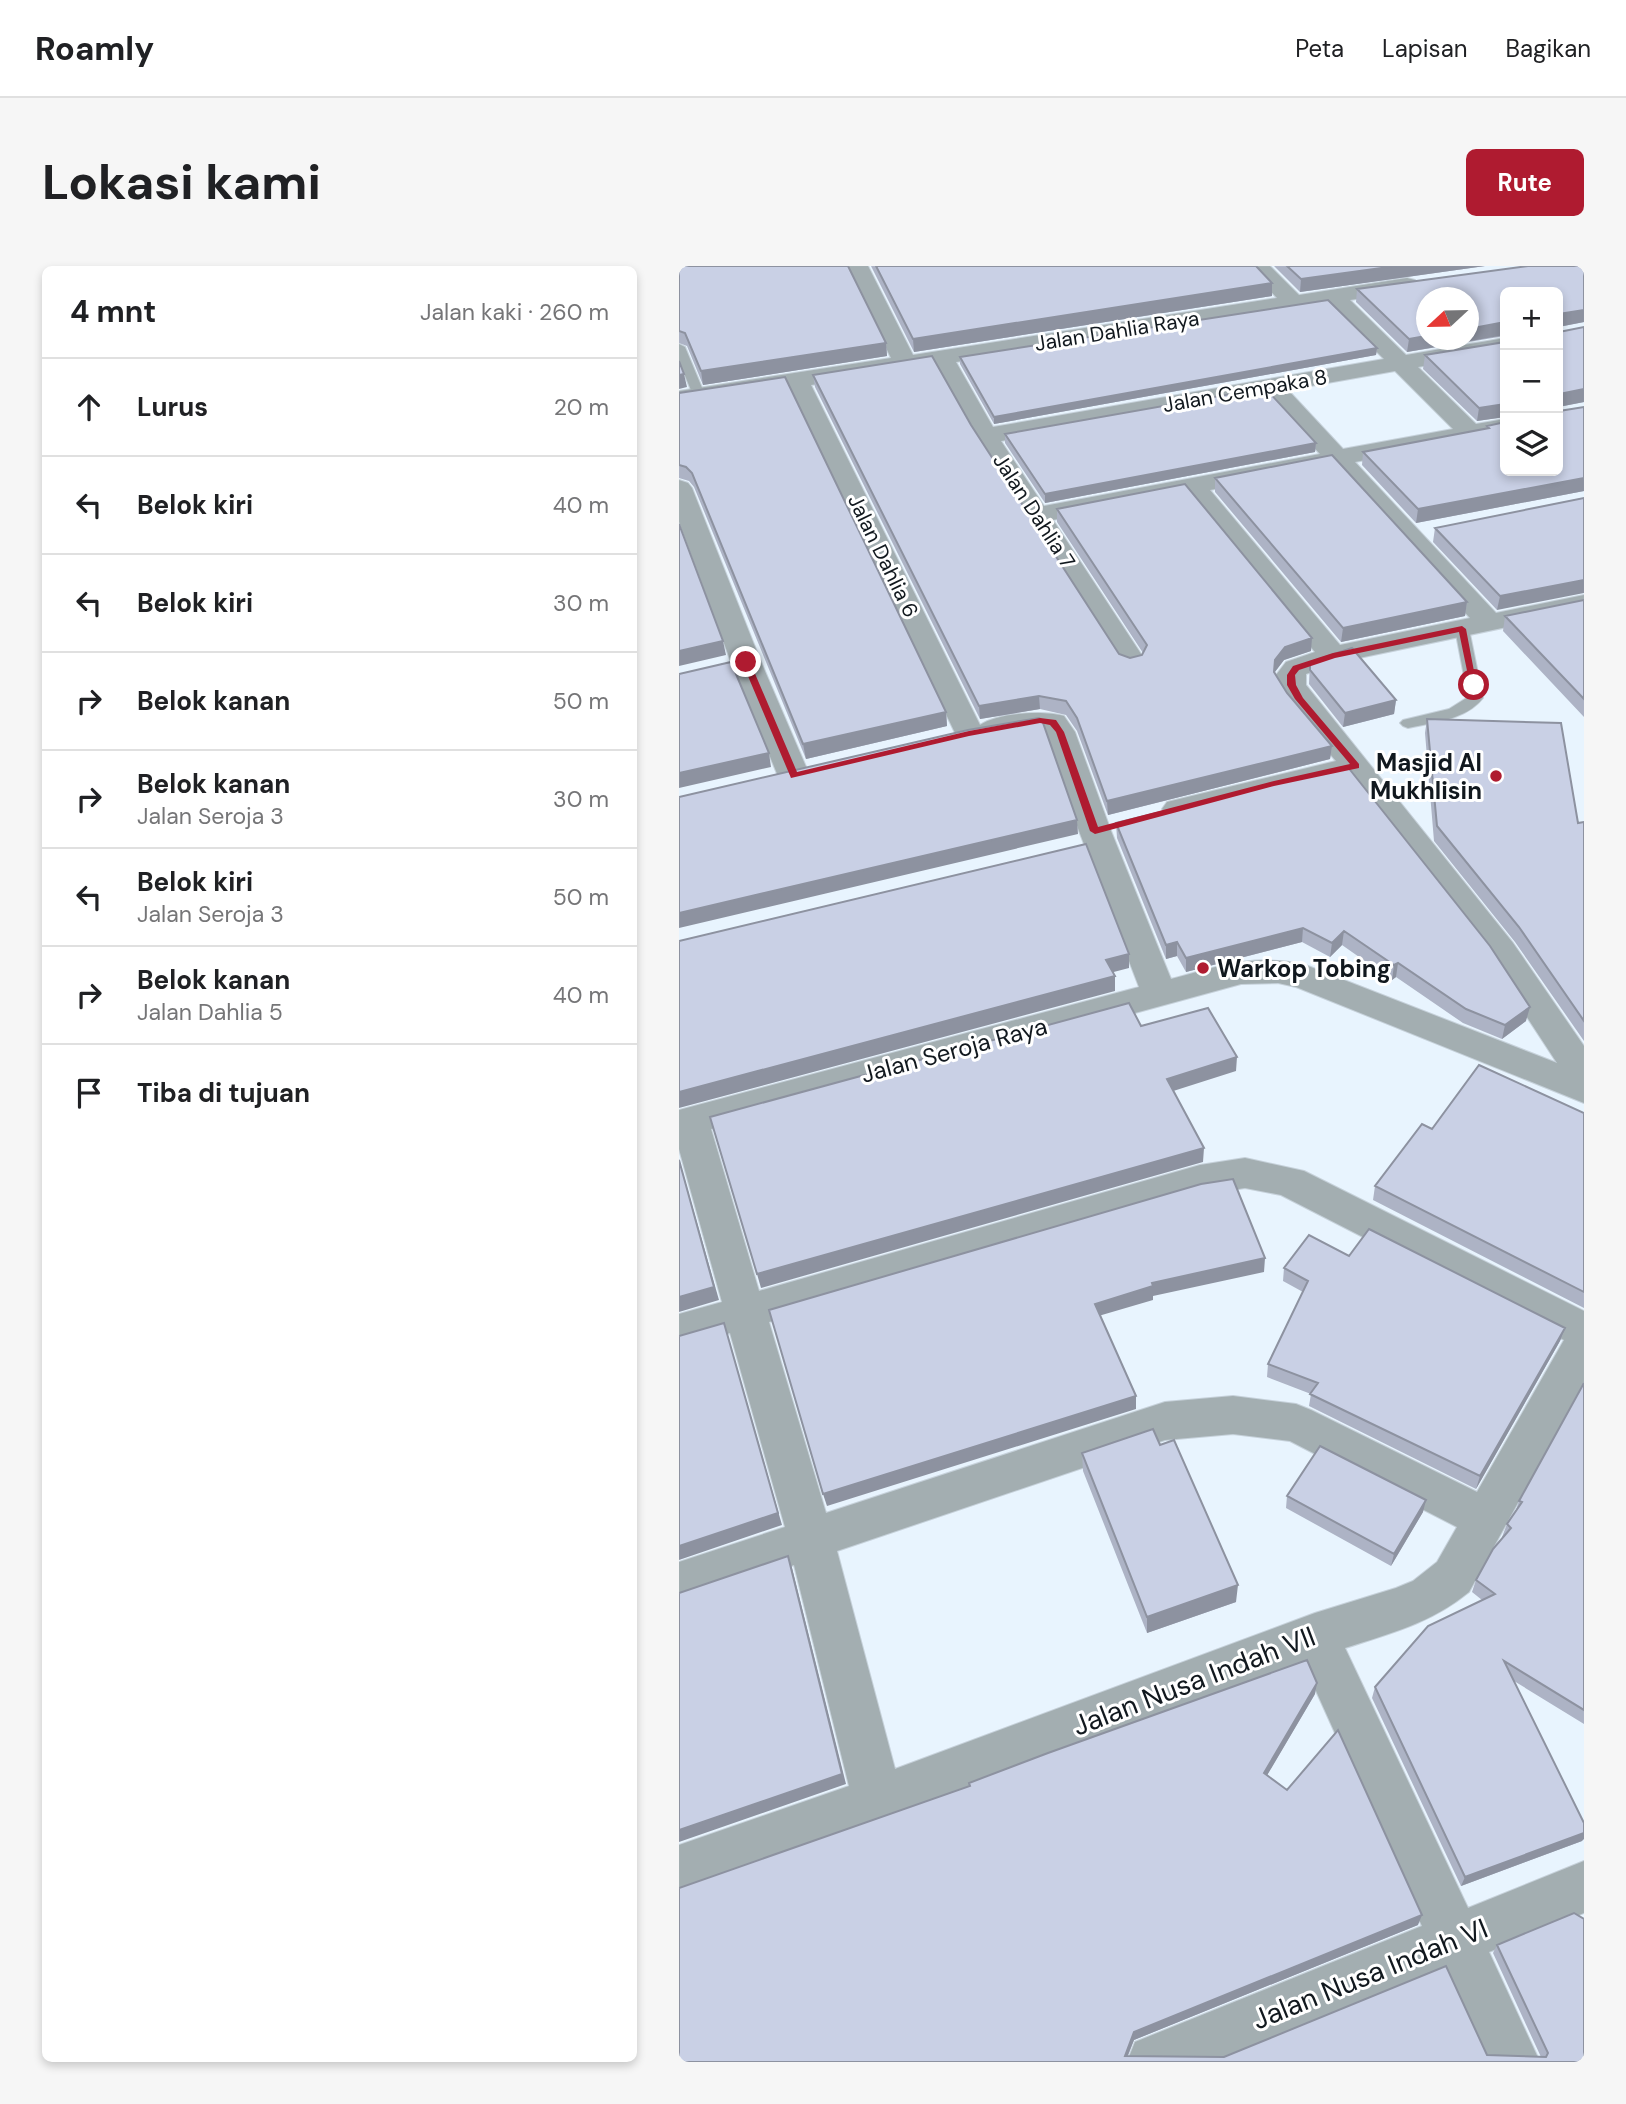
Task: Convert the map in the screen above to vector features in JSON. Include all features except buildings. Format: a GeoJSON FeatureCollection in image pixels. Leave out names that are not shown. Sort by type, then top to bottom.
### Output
{"type":"FeatureCollection","features":[{"type":"Feature","properties":{"kind":"street"},"geometry":{"type":"LineString","coordinates":[[857,266],[905,362]]}},
{"type":"Feature","properties":{"kind":"street"},"geometry":{"type":"LineString","coordinates":[[1258,266],[1294,303]]}},
{"type":"Feature","properties":{"kind":"street","name":"Jalan Dahlia Raya"},"geometry":{"type":"LineString","coordinates":[[689,397],[1418,283],[1392,266]]}},
{"type":"Feature","properties":{"kind":"street"},"geometry":{"type":"LineString","coordinates":[[1333,296],[1471,433]]}},
{"type":"Feature","properties":{"kind":"street","name":"Jalan Cempaka 8"},"geometry":{"type":"LineString","coordinates":[[986,436],[1500,346]]}},
{"type":"Feature","properties":{"kind":"street","name":"Jalan Dahlia 7"},"geometry":{"type":"LineString","coordinates":[[942,358],[986,436],[1131,660]]}},
{"type":"Feature","properties":{"kind":"street","name":"Jalan Dahlia 6"},"geometry":{"type":"LineString","coordinates":[[796,379],[956,737],[1040,720],[1053,722],[1107,832]]}},
{"type":"Feature","properties":{"kind":"street"},"geometry":{"type":"LineString","coordinates":[[1271,386],[1490,623]]}},
{"type":"Feature","properties":{"kind":"street"},"geometry":{"type":"LineString","coordinates":[[1036,515],[1500,427]]}},
{"type":"Feature","properties":{"kind":"street"},"geometry":{"type":"LineString","coordinates":[[1192,485],[1333,655]]}},
{"type":"Feature","properties":{"kind":"street"},"geometry":{"type":"LineString","coordinates":[[679,488],[708,566],[733,665],[795,775]]}},
{"type":"Feature","properties":{"kind":"street"},"geometry":{"type":"LineString","coordinates":[[1411,535],[1437,530]]}},
{"type":"Feature","properties":{"kind":"street"},"geometry":{"type":"LineString","coordinates":[[679,572],[708,566]]}},
{"type":"Feature","properties":{"kind":"street"},"geometry":{"type":"LineString","coordinates":[[1584,603],[1333,655],[1296,668],[1291,675],[1291,685],[1299,699],[1356,766],[1501,951],[1584,1074]]}},
{"type":"Feature","properties":{"kind":"street"},"geometry":{"type":"LineString","coordinates":[[1160,995],[1107,832],[1274,784],[1356,766]]}},
{"type":"Feature","properties":{"kind":"street","name":"Jalan Seroja Raya"},"geometry":{"type":"LineString","coordinates":[[685,1122],[1241,972],[1278,971],[1303,975],[1584,1089]]}},
{"type":"Feature","properties":{"kind":"street"},"geometry":{"type":"LineString","coordinates":[[685,1122],[745,1311],[811,1541],[878,1801]]}},
{"type":"Feature","properties":{"kind":"street"},"geometry":{"type":"LineString","coordinates":[[679,1331],[1201,1180],[1245,1173],[1290,1182],[1584,1331]]}},
{"type":"Feature","properties":{"kind":"street","name":"Jalan Nusa Indah VII"},"geometry":{"type":"LineString","coordinates":[[679,1871],[878,1801],[1315,1635],[1403,1608],[1429,1596],[1453,1577],[1584,1343]]}},
{"type":"Feature","properties":{"kind":"street"},"geometry":{"type":"LineString","coordinates":[[679,1583],[1165,1421],[1233,1415],[1296,1423],[1484,1518]]}},
{"type":"Feature","properties":{"kind":"street"},"geometry":{"type":"LineString","coordinates":[[1315,1635],[1513,2062]]}},
{"type":"Feature","properties":{"kind":"street","name":"Jalan Nusa Indah VI"},"geometry":{"type":"LineString","coordinates":[[1156,2062],[1584,1887]]}},
{"type":"Feature","properties":{"kind":"lane"},"geometry":{"type":"LineString","coordinates":[[679,347],[689,397]]}},
{"type":"Feature","properties":{"kind":"lane"},"geometry":{"type":"LineString","coordinates":[[1408,723],[1460,710],[1471,705],[1476,698],[1462,629]]}},
{"type":"Feature","properties":{"kind":"place","name":"Masjid Al Mukhlisin"},"geometry":{"type":"Point","coordinates":[1496,776]}},
{"type":"Feature","properties":{"kind":"place","name":"Warkop Tobing"},"geometry":{"type":"Point","coordinates":[1203,968]}},
{"type":"Feature","properties":{"kind":"route"},"geometry":{"type":"LineString","coordinates":[[746,662],[794,776],[969,733],[1040,720],[1053,722],[1060,732],[1095,831],[1274,784],[1356,766],[1299,699],[1291,685],[1291,675],[1296,668],[1333,655],[1462,629],[1474,685]]}}]}
